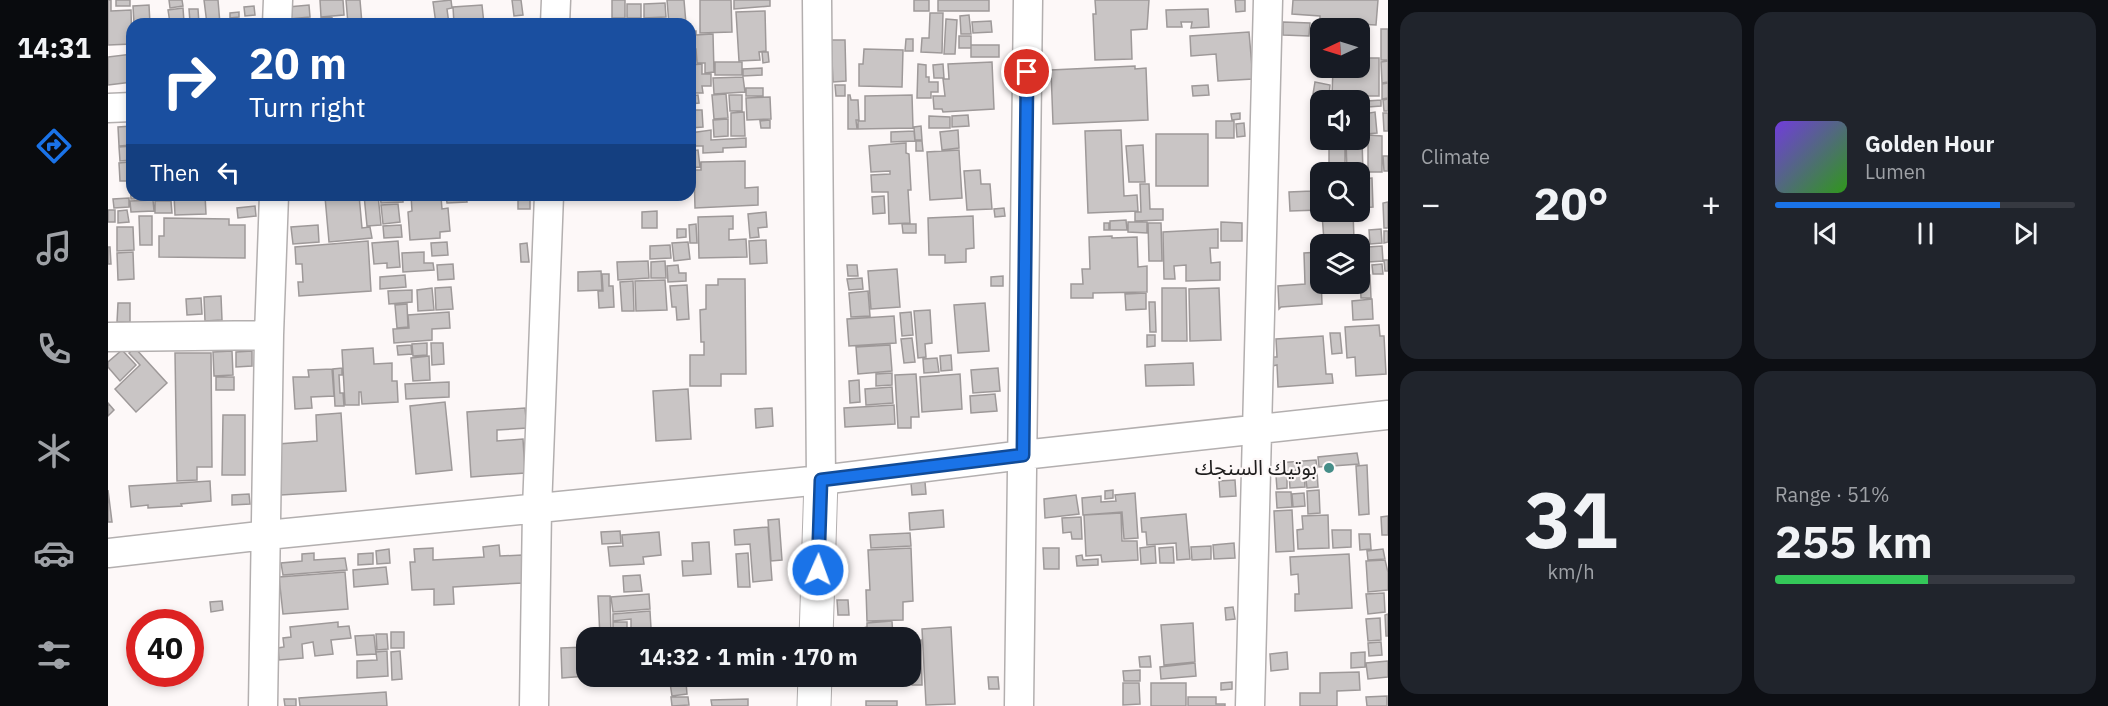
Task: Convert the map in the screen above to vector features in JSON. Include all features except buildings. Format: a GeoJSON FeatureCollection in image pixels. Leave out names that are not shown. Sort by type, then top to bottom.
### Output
{"type":"FeatureCollection","features":[{"type":"Feature","properties":{"kind":"street"},"geometry":{"type":"LineString","coordinates":[[278,0],[278,18]]}},
{"type":"Feature","properties":{"kind":"street"},"geometry":{"type":"LineString","coordinates":[[555,18],[556,0]]}},
{"type":"Feature","properties":{"kind":"street"},"geometry":{"type":"LineString","coordinates":[[816,627],[821,480],[817,0]]}},
{"type":"Feature","properties":{"kind":"street"},"geometry":{"type":"LineString","coordinates":[[1019,706],[1028,0]]}},
{"type":"Feature","properties":{"kind":"street"},"geometry":{"type":"LineString","coordinates":[[1250,706],[1268,0]]}},
{"type":"Feature","properties":{"kind":"street"},"geometry":{"type":"LineString","coordinates":[[108,108],[126,107]]}},
{"type":"Feature","properties":{"kind":"street"},"geometry":{"type":"LineString","coordinates":[[263,706],[269,335],[274,201]]}},
{"type":"Feature","properties":{"kind":"street"},"geometry":{"type":"LineString","coordinates":[[534,706],[537,509],[549,201]]}},
{"type":"Feature","properties":{"kind":"street"},"geometry":{"type":"LineString","coordinates":[[108,337],[269,335]]}},
{"type":"Feature","properties":{"kind":"street"},"geometry":{"type":"LineString","coordinates":[[108,553],[821,480],[1023,455],[1388,415]]}},
{"type":"Feature","properties":{"kind":"street"},"geometry":{"type":"LineString","coordinates":[[814,706],[815,687]]}},
{"type":"Feature","properties":{"kind":"place","name":"بوتيك السنجك"},"geometry":{"type":"Point","coordinates":[1329,468]}},
{"type":"Feature","properties":{"kind":"route"},"geometry":{"type":"LineString","coordinates":[[818,570],[821,480],[1023,455],[1027,72]]}}]}
